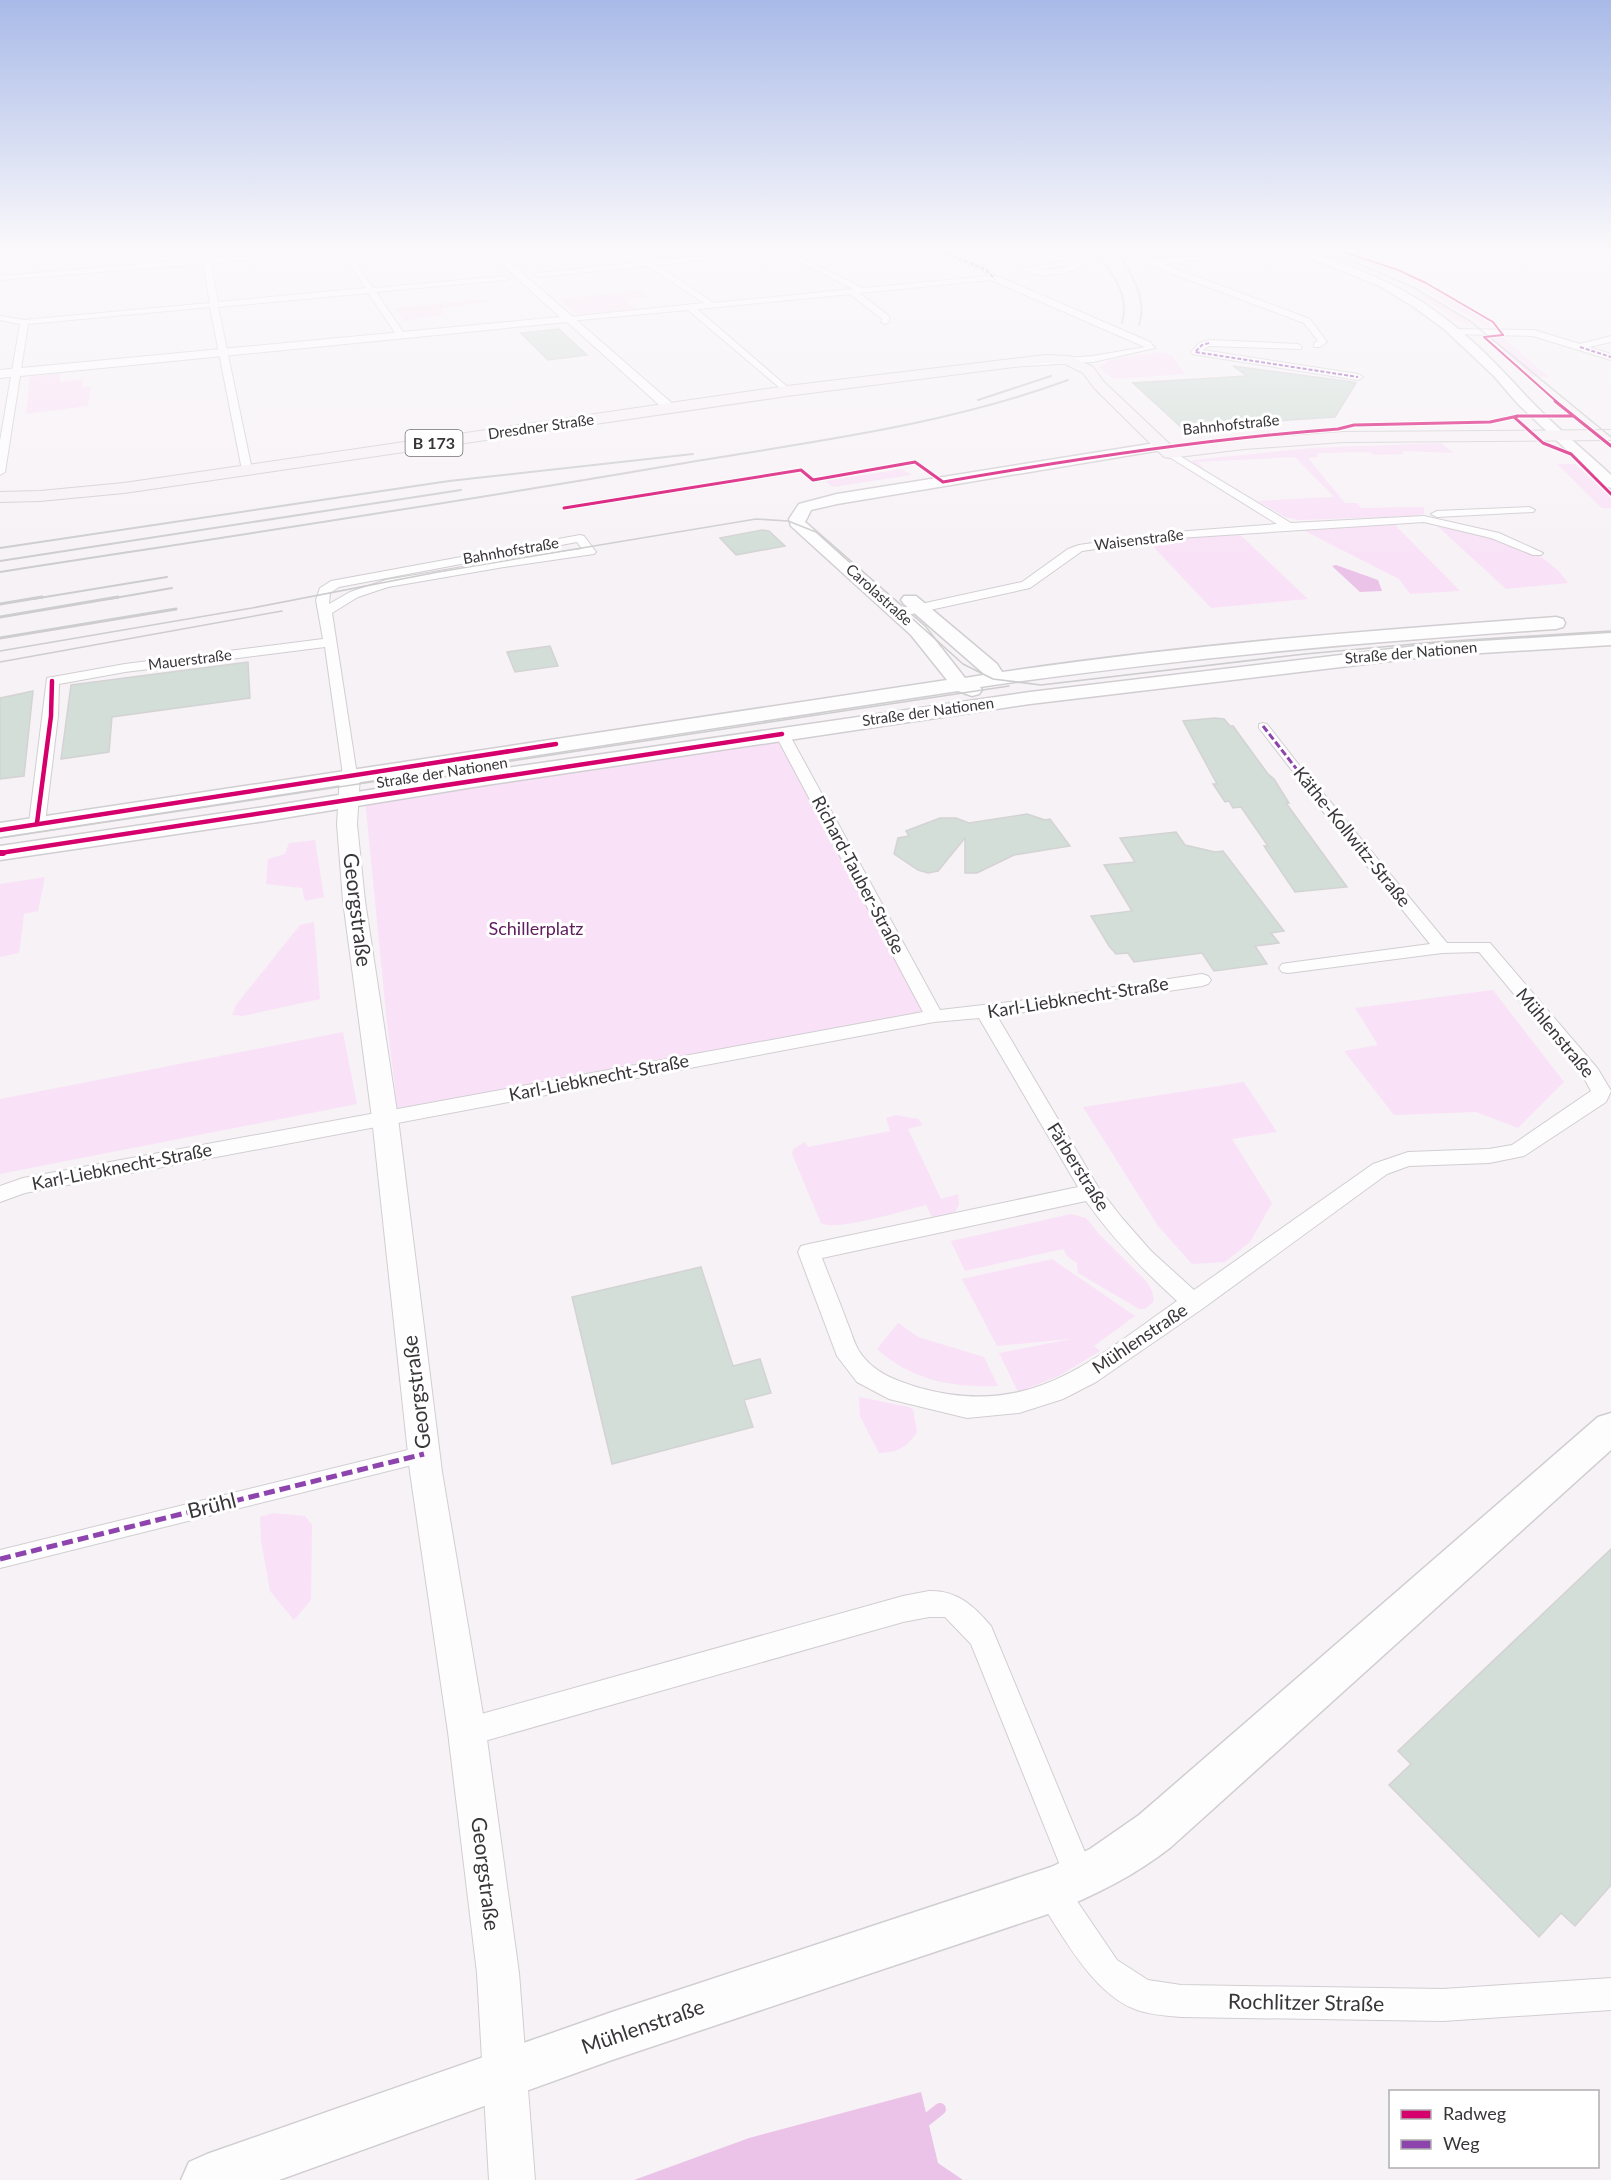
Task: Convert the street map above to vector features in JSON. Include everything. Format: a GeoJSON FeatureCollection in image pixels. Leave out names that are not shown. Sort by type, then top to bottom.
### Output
{"type":"FeatureCollection","features":[{"type":"Feature","properties":{"kind":"main road"},"geometry":{"type":"LineString","coordinates":[[1482,353],[1566,430],[1611,462]]}},
{"type":"Feature","properties":{"kind":"main road"},"geometry":{"type":"LineString","coordinates":[[1482,353],[1566,430],[1611,483]]}},
{"type":"Feature","properties":{"kind":"main road","name":"Dresdner Straße"},"geometry":{"type":"LineString","coordinates":[[0,498],[94,492],[787,391],[1045,359],[1077,364]]}},
{"type":"Feature","properties":{"kind":"main road","name":"Dresdner Straße"},"geometry":{"type":"LineString","coordinates":[[1010,365],[1044,369],[1077,364]]}},
{"type":"Feature","properties":{"kind":"main road","name":"B 173"},"geometry":{"type":"LineString","coordinates":[[1077,364],[1166,449]]}},
{"type":"Feature","properties":{"kind":"main road","name":"Bahnhofstraße"},"geometry":{"type":"LineString","coordinates":[[822,511],[1166,449],[1343,437],[1566,430],[1611,425]]}},
{"type":"Feature","properties":{"kind":"main road","name":"Bahnhofstraße"},"geometry":{"type":"LineString","coordinates":[[1566,430],[1611,435]]}},
{"type":"Feature","properties":{"kind":"main road","name":"Carolastraße"},"geometry":{"type":"LineString","coordinates":[[822,511],[806,507],[797,523],[918,631],[959,683],[986,686],[1004,698],[1030,698]]}},
{"type":"Feature","properties":{"kind":"main road","name":"Carolastraße"},"geometry":{"type":"LineString","coordinates":[[896,587],[990,668],[993,673],[986,686]]}},
{"type":"Feature","properties":{"kind":"main road","name":"Straße der Nationen"},"geometry":{"type":"LineString","coordinates":[[986,686],[1215,651],[1356,637],[1578,622]]}},
{"type":"Feature","properties":{"kind":"main road","name":"Straße der Nationen"},"geometry":{"type":"LineString","coordinates":[[0,853],[1030,698],[1433,650],[1611,639]]}},
{"type":"Feature","properties":{"kind":"main road","name":"Straße der Nationen"},"geometry":{"type":"LineString","coordinates":[[0,830],[959,683]]}},
{"type":"Feature","properties":{"kind":"main road"},"geometry":{"type":"LineString","coordinates":[[935,711],[958,704],[986,686]]}},
{"type":"Feature","properties":{"kind":"main road","name":"Mühlenstraße"},"geometry":{"type":"LineString","coordinates":[[207,2180],[504,2075],[1066,1884],[1122,1857],[1155,1831],[1611,1428]]}},
{"type":"Feature","properties":{"kind":"street"},"geometry":{"type":"LineString","coordinates":[[0,472],[18,353]]}},
{"type":"Feature","properties":{"kind":"street"},"geometry":{"type":"LineString","coordinates":[[0,374],[214,353]]}},
{"type":"Feature","properties":{"kind":"street"},"geometry":{"type":"LineString","coordinates":[[222,353],[247,470]]}},
{"type":"Feature","properties":{"kind":"street"},"geometry":{"type":"LineString","coordinates":[[607,353],[670,408]]}},
{"type":"Feature","properties":{"kind":"street"},"geometry":{"type":"LineString","coordinates":[[743,353],[787,391]]}},
{"type":"Feature","properties":{"kind":"street"},"geometry":{"type":"LineString","coordinates":[[1077,364],[1129,353]]}},
{"type":"Feature","properties":{"kind":"street"},"geometry":{"type":"LineString","coordinates":[[1198,353],[1358,377]]}},
{"type":"Feature","properties":{"kind":"street"},"geometry":{"type":"LineString","coordinates":[[1166,449],[1287,526]]}},
{"type":"Feature","properties":{"kind":"street","name":"Waisenstraße"},"geometry":{"type":"LineString","coordinates":[[898,613],[1026,585],[1041,579],[1070,552],[1092,545],[1163,536],[1287,526],[1424,519],[1442,513],[1530,510]]}},
{"type":"Feature","properties":{"kind":"street","name":"Waisenstraße"},"geometry":{"type":"LineString","coordinates":[[1424,519],[1495,535],[1537,553]]}},
{"type":"Feature","properties":{"kind":"street","name":"Bahnhofstraße"},"geometry":{"type":"LineString","coordinates":[[580,538],[590,552],[503,564],[397,583],[352,596],[326,612],[322,594],[328,587],[335,584],[580,538]]}},
{"type":"Feature","properties":{"kind":"street","name":"Georgstraße"},"geometry":{"type":"LineString","coordinates":[[326,612],[350,775],[347,824],[354,901],[385,1118],[424,1454],[467,1732],[498,1973],[512,2177]]}},
{"type":"Feature","properties":{"kind":"street","name":"Mauerstraße"},"geometry":{"type":"LineString","coordinates":[[37,823],[51,716],[52,681],[330,642]]}},
{"type":"Feature","properties":{"kind":"street","name":"Käthe-Kollwitz-Straße"},"geometry":{"type":"LineString","coordinates":[[1263,726],[1442,948]]}},
{"type":"Feature","properties":{"kind":"street","name":"Richard-Tauber-Straße"},"geometry":{"type":"LineString","coordinates":[[782,734],[934,1016]]}},
{"type":"Feature","properties":{"kind":"street","name":"Mühlenstraße"},"geometry":{"type":"LineString","coordinates":[[1091,1192],[809,1252],[849,1356],[865,1375],[889,1389],[967,1408],[1019,1403],[1055,1392],[1088,1376],[1380,1169],[1408,1159],[1489,1156],[1517,1151],[1599,1097],[1601,1091],[1591,1074],[1484,947],[1442,948]]}},
{"type":"Feature","properties":{"kind":"street"},"geometry":{"type":"LineString","coordinates":[[1288,968],[1442,948]]}},
{"type":"Feature","properties":{"kind":"street","name":"Karl-Liebknecht-Straße"},"geometry":{"type":"LineString","coordinates":[[0,1194],[23,1186],[934,1016],[985,1012],[1118,990],[1202,980]]}},
{"type":"Feature","properties":{"kind":"street","name":"Färberstraße"},"geometry":{"type":"LineString","coordinates":[[985,1012],[1091,1192],[1114,1224],[1143,1257],[1194,1303]]}},
{"type":"Feature","properties":{"kind":"street","name":"Brühl"},"geometry":{"type":"LineString","coordinates":[[0,1559],[424,1454]]}},
{"type":"Feature","properties":{"kind":"street"},"geometry":{"type":"LineString","coordinates":[[467,1732],[903,1609],[934,1601],[949,1604],[967,1618],[981,1635],[1031,1759],[1066,1884]]}},
{"type":"Feature","properties":{"kind":"street","name":"Rochlitzer Straße"},"geometry":{"type":"LineString","coordinates":[[1066,1884],[1106,1971],[1143,1996],[1181,2001],[1443,2005],[1611,1994]]}},
{"type":"Feature","properties":{"kind":"green space"},"geometry":{"type":"Polygon","coordinates":[[[1161,353],[1171,355],[1186,374],[1113,379],[1099,367],[1110,360],[1161,353]]]}},
{"type":"Feature","properties":{"kind":"green space"},"geometry":{"type":"Polygon","coordinates":[[[1507,353],[1520,353],[1549,377],[1532,377],[1507,353]]]}},
{"type":"Feature","properties":{"kind":"green space"},"geometry":{"type":"Polygon","coordinates":[[[60,373],[60,382],[84,379],[82,387],[91,386],[88,406],[26,414],[30,377],[60,373]]]}},
{"type":"Feature","properties":{"kind":"green space"},"geometry":{"type":"Polygon","coordinates":[[[1441,443],[1454,453],[1402,451],[1404,454],[1374,455],[1371,452],[1317,453],[1319,457],[1308,458],[1345,503],[1357,503],[1361,508],[1424,507],[1424,514],[1414,516],[1298,520],[1283,516],[1258,501],[1334,497],[1295,457],[1198,462],[1206,471],[1194,465],[1192,460],[1311,448],[1441,443]]]}},
{"type":"Feature","properties":{"kind":"green space"},"geometry":{"type":"Polygon","coordinates":[[[1557,464],[1575,464],[1611,498],[1611,508],[1602,508],[1557,464]]]}},
{"type":"Feature","properties":{"kind":"green space"},"geometry":{"type":"Polygon","coordinates":[[[902,469],[911,475],[833,487],[825,481],[902,469]]]}},
{"type":"Feature","properties":{"kind":"green space"},"geometry":{"type":"Polygon","coordinates":[[[1433,522],[1488,535],[1525,549],[1556,569],[1568,583],[1506,589],[1433,522]]]}},
{"type":"Feature","properties":{"kind":"green space"},"geometry":{"type":"Polygon","coordinates":[[[1393,523],[1460,591],[1410,594],[1399,579],[1301,529],[1393,523]]]}},
{"type":"Feature","properties":{"kind":"green space"},"geometry":{"type":"Polygon","coordinates":[[[1239,534],[1308,599],[1211,608],[1148,541],[1239,534]]]}},
{"type":"Feature","properties":{"kind":"green space","name":"Schillerplatz"},"geometry":{"type":"Polygon","coordinates":[[[780,738],[926,1013],[398,1112],[365,799],[780,738]]]}},
{"type":"Feature","properties":{"kind":"green space"},"geometry":{"type":"Polygon","coordinates":[[[315,840],[324,897],[305,901],[302,888],[266,884],[268,859],[285,854],[289,843],[315,840]]]}},
{"type":"Feature","properties":{"kind":"green space"},"geometry":{"type":"Polygon","coordinates":[[[45,877],[38,911],[24,914],[19,953],[0,957],[0,884],[45,877]]]}},
{"type":"Feature","properties":{"kind":"green space"},"geometry":{"type":"Polygon","coordinates":[[[314,922],[320,999],[243,1016],[232,1015],[236,1005],[300,925],[314,922]]]}},
{"type":"Feature","properties":{"kind":"green space"},"geometry":{"type":"Polygon","coordinates":[[[1493,990],[1564,1082],[1518,1128],[1476,1112],[1394,1115],[1344,1051],[1378,1045],[1355,1008],[1493,990]]]}},
{"type":"Feature","properties":{"kind":"green space"},"geometry":{"type":"Polygon","coordinates":[[[343,1032],[357,1104],[0,1174],[0,1099],[343,1032]]]}},
{"type":"Feature","properties":{"kind":"green space"},"geometry":{"type":"Polygon","coordinates":[[[1244,1082],[1277,1132],[1232,1139],[1272,1203],[1250,1242],[1225,1262],[1192,1264],[1158,1226],[1083,1107],[1244,1082]]]}},
{"type":"Feature","properties":{"kind":"green space"},"geometry":{"type":"Polygon","coordinates":[[[896,1115],[918,1119],[923,1125],[908,1129],[941,1199],[958,1194],[959,1205],[955,1212],[933,1219],[926,1205],[856,1223],[829,1225],[821,1223],[792,1154],[793,1149],[805,1142],[808,1147],[890,1131],[886,1118],[896,1115]]]}},
{"type":"Feature","properties":{"kind":"green space"},"geometry":{"type":"Polygon","coordinates":[[[1071,1214],[1086,1218],[1146,1281],[1152,1291],[1154,1301],[1145,1309],[1139,1309],[1078,1273],[1077,1263],[1068,1257],[1063,1249],[965,1271],[951,1241],[1071,1214]]]}},
{"type":"Feature","properties":{"kind":"green space"},"geometry":{"type":"Polygon","coordinates":[[[1052,1259],[1135,1316],[1094,1346],[1100,1351],[1059,1376],[1018,1392],[999,1353],[1071,1339],[997,1346],[962,1279],[1052,1259]]]}},
{"type":"Feature","properties":{"kind":"green space"},"geometry":{"type":"Polygon","coordinates":[[[898,1323],[918,1337],[984,1357],[998,1386],[965,1385],[933,1380],[890,1360],[877,1349],[898,1323]]]}},
{"type":"Feature","properties":{"kind":"green space"},"geometry":{"type":"Polygon","coordinates":[[[859,1397],[909,1407],[913,1410],[917,1432],[901,1448],[879,1453],[860,1416],[859,1397]]]}},
{"type":"Feature","properties":{"kind":"green space"},"geometry":{"type":"Polygon","coordinates":[[[273,1513],[305,1516],[312,1525],[311,1600],[294,1620],[270,1591],[261,1540],[260,1517],[273,1513]]]}},
{"type":"Feature","properties":{"kind":"shaded area"},"geometry":{"type":"Polygon","coordinates":[[[1336,565],[1378,580],[1382,591],[1360,592],[1332,566],[1336,565]]]}},
{"type":"Feature","properties":{"kind":"shaded area"},"geometry":{"type":"Polygon","coordinates":[[[921,2092],[938,2163],[963,2180],[634,2180],[749,2138],[921,2092]]]}},
{"type":"Feature","properties":{"kind":"building"},"geometry":{"type":"Polygon","coordinates":[[[541,353],[585,353],[587,355],[548,360],[541,353]]]}},
{"type":"Feature","properties":{"kind":"building"},"geometry":{"type":"Polygon","coordinates":[[[1233,366],[1356,383],[1335,417],[1181,427],[1133,383],[1247,376],[1233,366]]]}},
{"type":"Feature","properties":{"kind":"building"},"geometry":{"type":"Polygon","coordinates":[[[762,530],[769,531],[785,546],[736,555],[720,538],[762,530]]]}},
{"type":"Feature","properties":{"kind":"building"},"geometry":{"type":"Polygon","coordinates":[[[550,646],[558,666],[515,672],[507,652],[550,646]]]}},
{"type":"Feature","properties":{"kind":"building"},"geometry":{"type":"Polygon","coordinates":[[[248,662],[250,698],[112,717],[109,752],[61,759],[71,685],[248,662]]]}},
{"type":"Feature","properties":{"kind":"building"},"geometry":{"type":"Polygon","coordinates":[[[33,691],[24,776],[0,779],[0,698],[33,691]]]}},
{"type":"Feature","properties":{"kind":"building"},"geometry":{"type":"Polygon","coordinates":[[[1224,719],[1230,726],[1233,726],[1274,779],[1289,803],[1286,803],[1347,887],[1295,892],[1264,846],[1268,846],[1241,807],[1233,808],[1229,801],[1225,802],[1213,784],[1217,784],[1183,721],[1224,719]]]}},
{"type":"Feature","properties":{"kind":"building"},"geometry":{"type":"Polygon","coordinates":[[[1027,814],[1045,820],[1050,819],[1070,846],[1014,855],[977,873],[965,873],[965,838],[938,871],[928,873],[918,870],[894,854],[898,838],[909,836],[906,831],[940,818],[956,818],[969,823],[1027,814]]]}},
{"type":"Feature","properties":{"kind":"building"},"geometry":{"type":"Polygon","coordinates":[[[1176,832],[1185,845],[1215,852],[1223,851],[1284,931],[1271,933],[1279,943],[1255,946],[1267,964],[1214,971],[1202,953],[1134,962],[1128,953],[1116,954],[1109,946],[1091,916],[1132,911],[1104,865],[1135,862],[1120,838],[1176,832]]]}},
{"type":"Feature","properties":{"kind":"building"},"geometry":{"type":"Polygon","coordinates":[[[701,1267],[733,1366],[760,1359],[771,1393],[744,1400],[753,1427],[612,1464],[572,1297],[701,1267]]]}},
{"type":"Feature","properties":{"kind":"building"},"geometry":{"type":"Polygon","coordinates":[[[1611,1549],[1611,1885],[1575,1926],[1561,1913],[1539,1937],[1389,1785],[1411,1764],[1398,1751],[1611,1549]]]}},
{"type":"Feature","properties":{"kind":"waterway"},"geometry":{"type":"LineString","coordinates":[[920,2125],[940,2109]]}},
{"type":"Feature","properties":{"kind":"tram line"},"geometry":{"type":"LineString","coordinates":[[1509,353],[1611,437]]}},
{"type":"Feature","properties":{"kind":"tram line"},"geometry":{"type":"LineString","coordinates":[[0,651],[252,608],[438,572],[756,519],[788,521],[816,532],[963,664],[993,679],[1041,685],[1305,654],[1436,642],[1611,631]]}},
{"type":"Feature","properties":{"kind":"tram line"},"geometry":{"type":"LineString","coordinates":[[0,662],[282,611]]}},
{"type":"Feature","properties":{"kind":"tram line"},"geometry":{"type":"LineString","coordinates":[[0,838],[1009,686]]}},
{"type":"Feature","properties":{"kind":"railway"},"geometry":{"type":"LineString","coordinates":[[978,400],[1051,376]]}},
{"type":"Feature","properties":{"kind":"railway"},"geometry":{"type":"LineString","coordinates":[[0,572],[827,440],[925,421],[1021,396],[1068,380]]}},
{"type":"Feature","properties":{"kind":"railway"},"geometry":{"type":"LineString","coordinates":[[0,548],[449,481],[693,454]]}},
{"type":"Feature","properties":{"kind":"railway"},"geometry":{"type":"LineString","coordinates":[[0,561],[461,490]]}},
{"type":"Feature","properties":{"kind":"railway"},"geometry":{"type":"LineString","coordinates":[[33,599],[167,577]]}},
{"type":"Feature","properties":{"kind":"railway"},"geometry":{"type":"LineString","coordinates":[[109,599],[172,588]]}},
{"type":"Feature","properties":{"kind":"railway"},"geometry":{"type":"LineString","coordinates":[[0,604],[42,597]]}},
{"type":"Feature","properties":{"kind":"railway"},"geometry":{"type":"LineString","coordinates":[[0,617],[118,597]]}},
{"type":"Feature","properties":{"kind":"railway"},"geometry":{"type":"LineString","coordinates":[[0,638],[176,609]]}},
{"type":"Feature","properties":{"kind":"marked path"},"geometry":{"type":"LineString","coordinates":[[1200,353],[1358,377]]}},
{"type":"Feature","properties":{"kind":"marked path"},"geometry":{"type":"LineString","coordinates":[[1598,353],[1611,357]]}},
{"type":"Feature","properties":{"kind":"marked path"},"geometry":{"type":"LineString","coordinates":[[1263,726],[1309,785]]}},
{"type":"Feature","properties":{"kind":"marked path"},"geometry":{"type":"LineString","coordinates":[[0,1559],[424,1454]]}},
{"type":"Feature","properties":{"kind":"cycle path"},"geometry":{"type":"LineString","coordinates":[[1502,353],[1572,416],[1611,446]]}},
{"type":"Feature","properties":{"kind":"cycle path"},"geometry":{"type":"LineString","coordinates":[[1517,416],[1515,418],[1543,443],[1571,454],[1611,494]]}},
{"type":"Feature","properties":{"kind":"cycle path"},"geometry":{"type":"LineString","coordinates":[[564,508],[801,470],[813,480],[915,462],[943,482],[1041,465],[1239,437],[1338,429],[1354,425],[1490,422],[1518,416],[1572,416]]}},
{"type":"Feature","properties":{"kind":"cycle path"},"geometry":{"type":"LineString","coordinates":[[37,823],[51,716],[52,681]]}},
{"type":"Feature","properties":{"kind":"cycle path"},"geometry":{"type":"LineString","coordinates":[[0,853],[782,734]]}},
{"type":"Feature","properties":{"kind":"cycle path"},"geometry":{"type":"LineString","coordinates":[[0,830],[556,744]]}}]}
